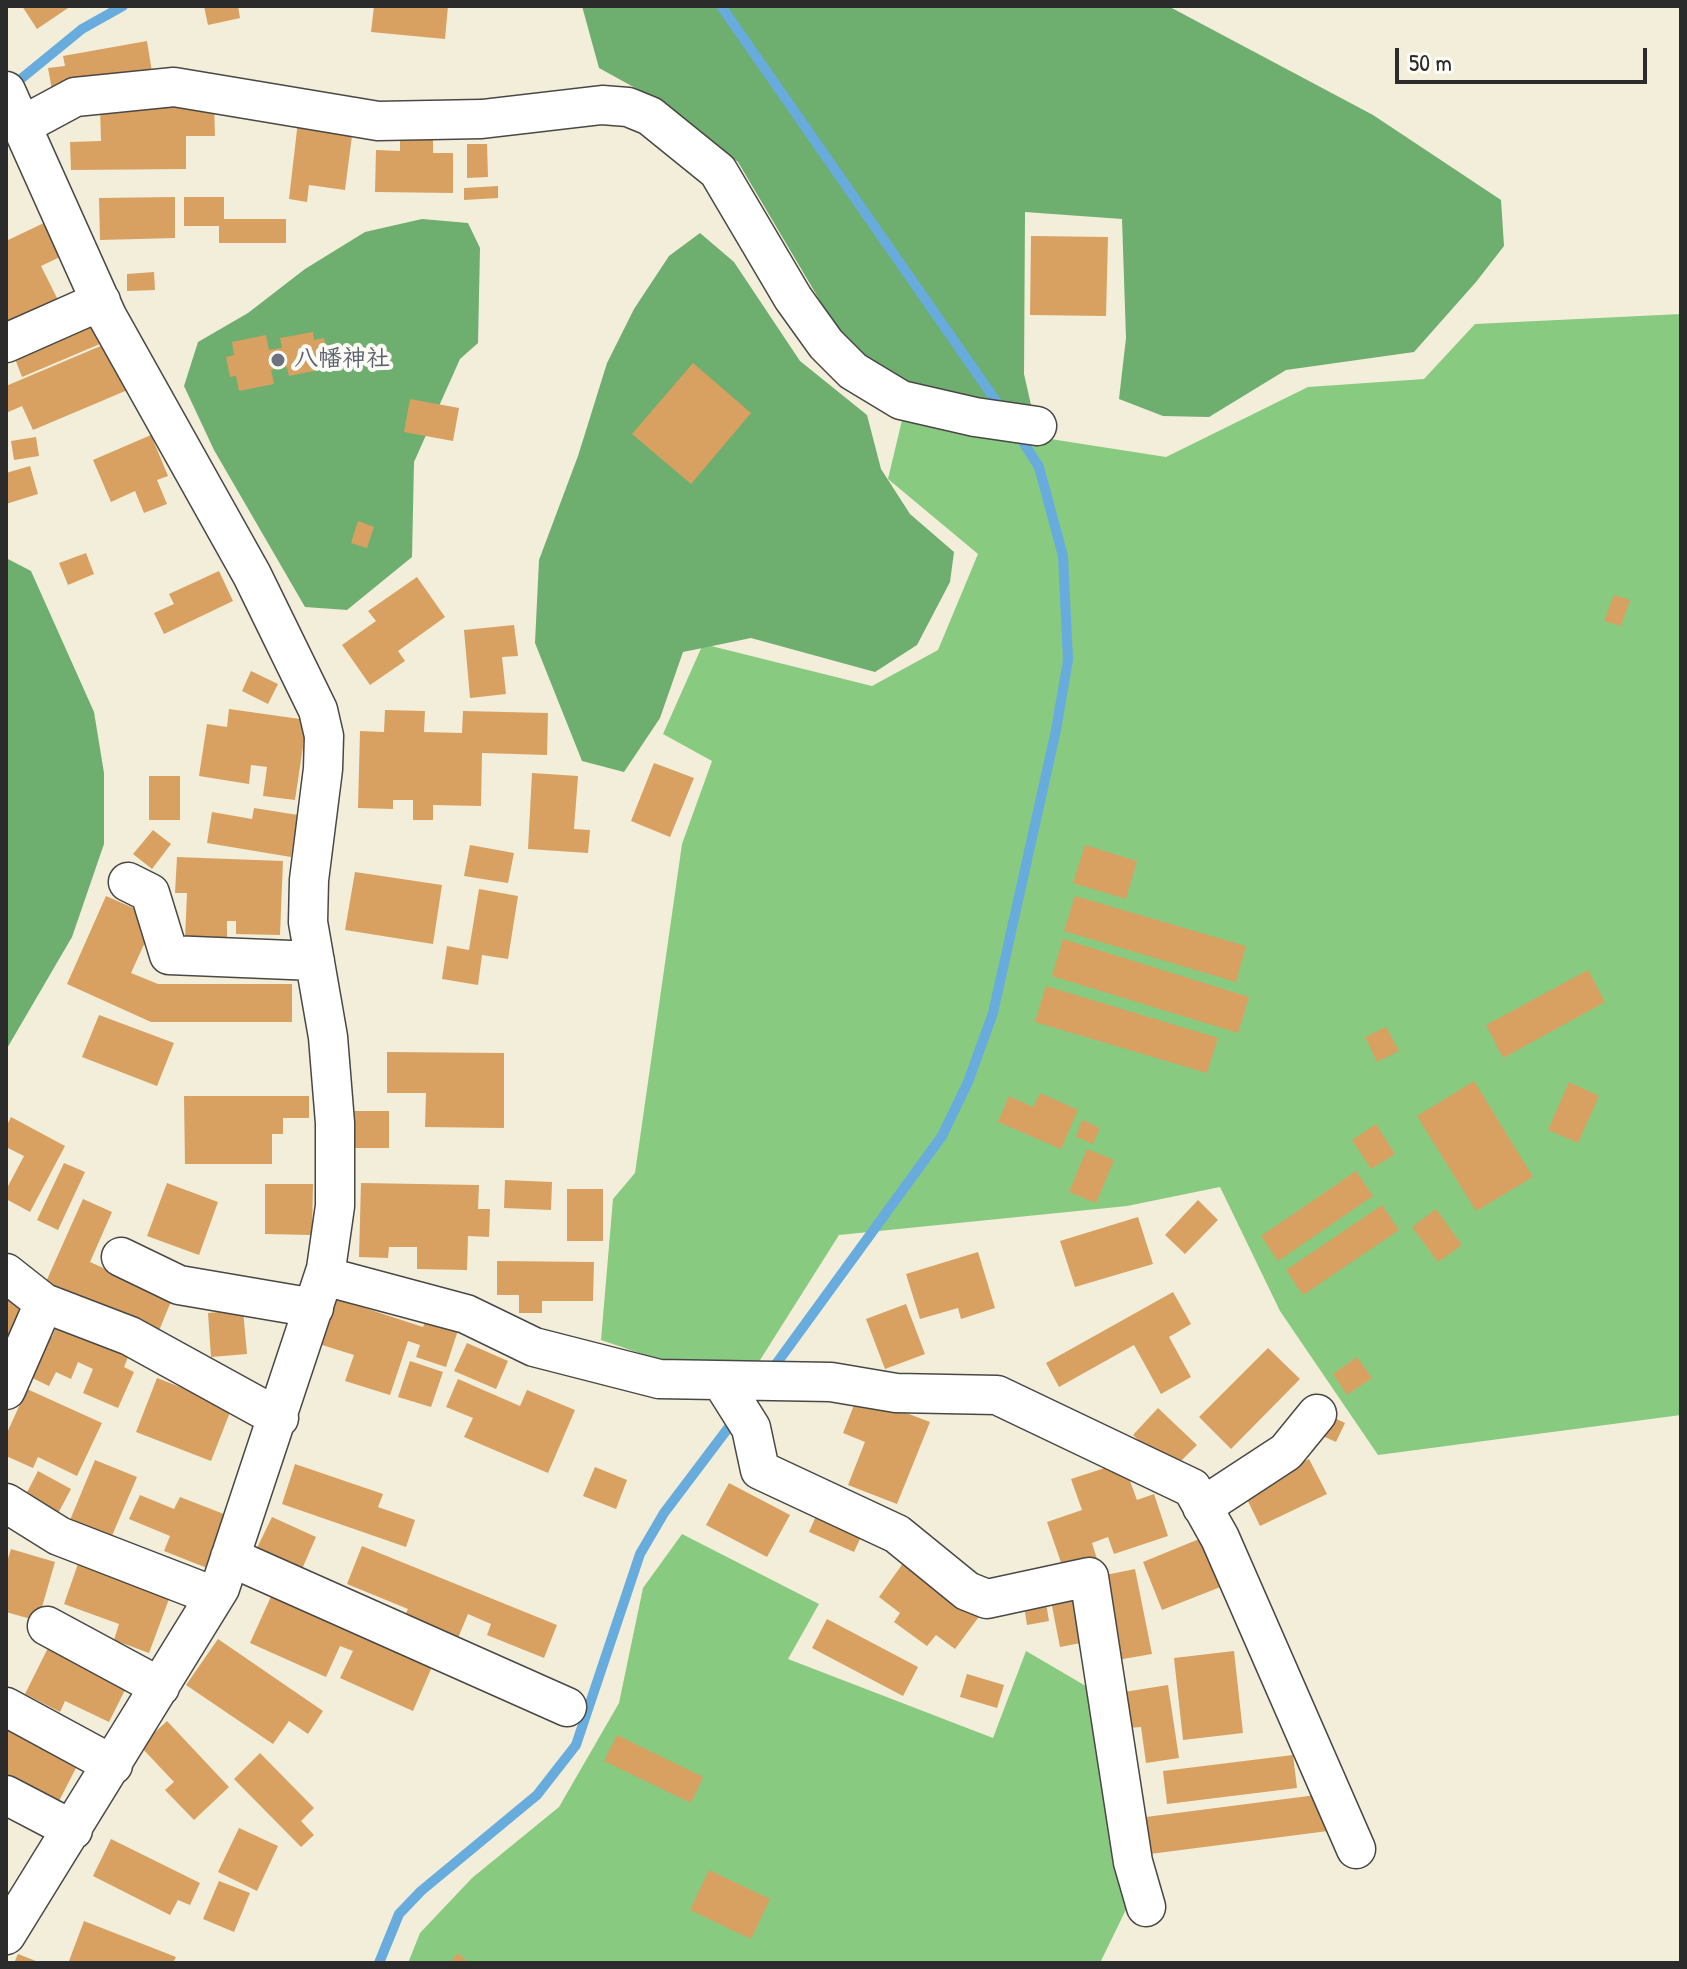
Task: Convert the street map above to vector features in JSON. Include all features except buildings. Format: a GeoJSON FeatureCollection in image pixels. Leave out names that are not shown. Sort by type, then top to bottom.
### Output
{"type":"FeatureCollection","features":[{"type":"Feature","properties":{"kind":"street"},"geometry":{"type":"LineString","coordinates":[[6,1935],[19,1893],[73,1830],[214,1596],[279,1418],[319,1292],[335,1206],[335,1123],[328,1037],[308,922],[309,880],[323,769],[324,736],[318,710],[252,575],[101,301],[14,106],[174,87],[378,121],[468,119],[602,105],[628,107],[650,116],[718,171],[793,298],[826,344],[853,371],[901,400],[1037,426]]}},
{"type":"Feature","properties":{"kind":"street"},"geometry":{"type":"LineString","coordinates":[[6,343],[101,301]]}},
{"type":"Feature","properties":{"kind":"street"},"geometry":{"type":"LineString","coordinates":[[128,882],[150,893],[169,955],[315,961]]}},
{"type":"Feature","properties":{"kind":"street"},"geometry":{"type":"LineString","coordinates":[[121,1257],[179,1285],[319,1292],[466,1314],[534,1347],[659,1379],[831,1382],[896,1393],[997,1395],[1192,1488],[1220,1538],[1356,1849]]}},
{"type":"Feature","properties":{"kind":"street"},"geometry":{"type":"LineString","coordinates":[[6,1273],[44,1303],[130,1336],[279,1418]]}},
{"type":"Feature","properties":{"kind":"street"},"geometry":{"type":"LineString","coordinates":[[6,1390],[44,1303]]}},
{"type":"Feature","properties":{"kind":"street"},"geometry":{"type":"LineString","coordinates":[[722,1382],[751,1428],[760,1470],[897,1534],[967,1591],[987,1599],[1089,1577],[1133,1862],[1146,1907]]}},
{"type":"Feature","properties":{"kind":"street"},"geometry":{"type":"LineString","coordinates":[[1202,1507],[1286,1452],[1317,1414]]}},
{"type":"Feature","properties":{"kind":"street"},"geometry":{"type":"LineString","coordinates":[[13,1517],[214,1596]]}},
{"type":"Feature","properties":{"kind":"street"},"geometry":{"type":"LineString","coordinates":[[230,1557],[567,1707]]}},
{"type":"Feature","properties":{"kind":"street"},"geometry":{"type":"LineString","coordinates":[[47,1626],[160,1687]]}},
{"type":"Feature","properties":{"kind":"street"},"geometry":{"type":"LineString","coordinates":[[6,1707],[113,1765]]}},
{"type":"Feature","properties":{"kind":"street"},"geometry":{"type":"LineString","coordinates":[[6,1795],[73,1830]]}},
{"type":"Feature","properties":{"kind":"green space"},"geometry":{"type":"Polygon","coordinates":[[[582,6],[1168,6],[1373,115],[1501,200],[1504,246],[1414,352],[1286,370],[1209,417],[1163,416],[1119,399],[1126,338],[1122,219],[1025,212],[1024,374],[1031,405],[972,401],[904,387],[852,355],[738,162],[668,106],[599,68],[582,6]]]}},
{"type":"Feature","properties":{"kind":"green space"},"geometry":{"type":"Polygon","coordinates":[[[422,219],[468,223],[480,248],[478,343],[460,359],[414,462],[412,557],[347,610],[305,607],[214,450],[184,386],[198,342],[248,313],[305,269],[365,232],[422,219]]]}},
{"type":"Feature","properties":{"kind":"green space"},"geometry":{"type":"Polygon","coordinates":[[[700,233],[734,262],[800,361],[867,415],[881,469],[910,514],[954,552],[950,582],[917,645],[875,672],[751,638],[683,652],[660,718],[624,772],[582,761],[535,643],[539,560],[578,456],[607,363],[634,309],[669,256],[700,233]]]}},
{"type":"Feature","properties":{"kind":"green space"},"geometry":{"type":"Polygon","coordinates":[[[1681,314],[1681,1415],[1378,1455],[1280,1311],[1220,1187],[1127,1206],[839,1235],[755,1368],[660,1360],[601,1340],[613,1199],[635,1173],[682,844],[712,761],[663,734],[703,644],[872,686],[938,650],[978,554],[888,479],[903,416],[1166,457],[1308,387],[1424,379],[1475,324],[1681,314]]]}},
{"type":"Feature","properties":{"kind":"green space"},"geometry":{"type":"Polygon","coordinates":[[[6,558],[31,571],[94,712],[104,773],[104,844],[72,937],[6,1050],[6,558]]]}},
{"type":"Feature","properties":{"kind":"green space"},"geometry":{"type":"Polygon","coordinates":[[[682,1534],[819,1604],[788,1659],[993,1738],[1026,1651],[1096,1692],[1134,1893],[1100,1963],[408,1963],[420,1933],[472,1878],[559,1807],[619,1703],[643,1588],[682,1534]]]}},
{"type":"Feature","properties":{"kind":"waterway"},"geometry":{"type":"LineString","coordinates":[[11,87],[82,29],[123,6]]}},
{"type":"Feature","properties":{"kind":"waterway"},"geometry":{"type":"LineString","coordinates":[[721,6],[1003,411]]}},
{"type":"Feature","properties":{"kind":"waterway"},"geometry":{"type":"LineString","coordinates":[[771,1371],[942,1136],[968,1082],[993,1013],[1056,730],[1068,660],[1063,556],[1039,467],[1018,434]]}},
{"type":"Feature","properties":{"kind":"waterway"},"geometry":{"type":"LineString","coordinates":[[379,1963],[399,1914],[421,1891],[537,1795],[576,1745],[640,1554],[664,1513],[735,1419]]}},
{"type":"Feature","properties":{"kind":"place","name":"八幡神社"},"geometry":{"type":"Point","coordinates":[278,360]}}]}
